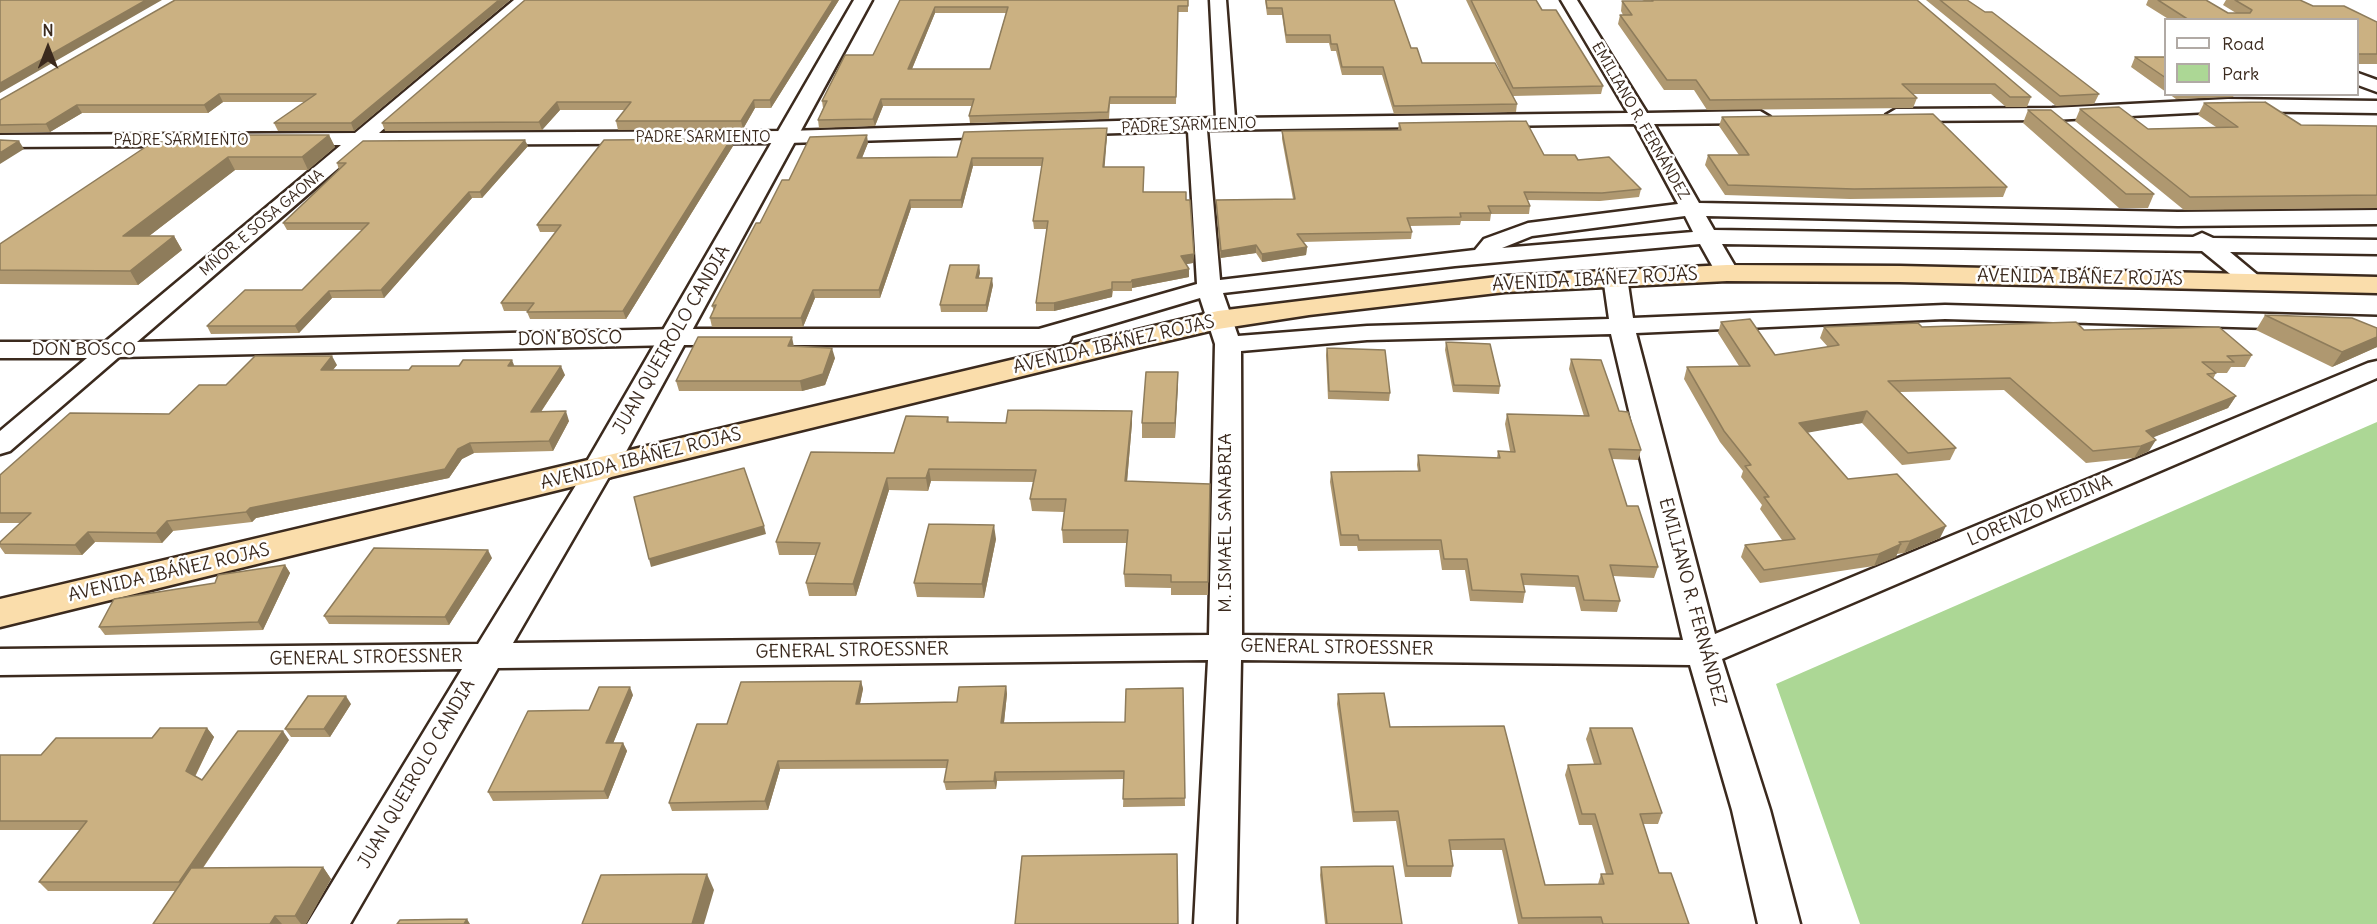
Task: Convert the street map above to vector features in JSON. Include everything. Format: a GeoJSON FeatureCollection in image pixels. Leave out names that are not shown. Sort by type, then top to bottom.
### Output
{"type":"FeatureCollection","features":[{"type":"Feature","properties":{"kind":"highway","name":"AVENIDA IBÁÑEZ ROJAS"},"geometry":{"type":"LineString","coordinates":[[0,614],[1141,338],[1223,332],[1412,293],[1615,277],[1727,273],[1900,274],[2377,285]]}},
{"type":"Feature","properties":{"kind":"street","name":"MÑOR. E SOSA GAONA"},"geometry":{"type":"LineString","coordinates":[[0,445],[524,0]]}},
{"type":"Feature","properties":{"kind":"street","name":"JUAN QUEIROLO CANDIA"},"geometry":{"type":"LineString","coordinates":[[328,924],[599,470],[863,0]]}},
{"type":"Feature","properties":{"kind":"street","name":"M. ISMAEL SANABRIA"},"geometry":{"type":"LineString","coordinates":[[1215,924],[1225,647],[1223,332],[1209,288],[1212,125],[1218,0]]}},
{"type":"Feature","properties":{"kind":"street","name":"EMILIANO R. FERNÁNDEZ"},"geometry":{"type":"LineString","coordinates":[[1569,0],[1641,118],[1727,273]]}},
{"type":"Feature","properties":{"kind":"street"},"geometry":{"type":"LineString","coordinates":[[2359,78],[2377,87]]}},
{"type":"Feature","properties":{"kind":"street"},"geometry":{"type":"LineString","coordinates":[[2024,91],[2070,129]]}},
{"type":"Feature","properties":{"kind":"street"},"geometry":{"type":"LineString","coordinates":[[1876,116],[2052,114],[2228,105],[2377,107]]}},
{"type":"Feature","properties":{"kind":"street","name":"PADRE SARMIENTO"},"geometry":{"type":"LineString","coordinates":[[0,141],[360,141],[787,137],[1212,125],[1782,117]]}},
{"type":"Feature","properties":{"kind":"street"},"geometry":{"type":"LineString","coordinates":[[2151,197],[2254,282]]}},
{"type":"Feature","properties":{"kind":"street"},"geometry":{"type":"LineString","coordinates":[[1479,257],[1492,244],[1528,230],[1691,209],[2178,219],[2377,217]]}},
{"type":"Feature","properties":{"kind":"street"},"geometry":{"type":"LineString","coordinates":[[1040,337],[1209,288],[1479,257],[1707,237],[2377,247]]}},
{"type":"Feature","properties":{"kind":"street","name":"EMILIANO R. FERNÁNDEZ"},"geometry":{"type":"LineString","coordinates":[[1615,277],[1622,326],[1703,653],[1751,810],[1779,924]]}},
{"type":"Feature","properties":{"kind":"street"},"geometry":{"type":"LineString","coordinates":[[1223,332],[1367,333],[1622,326],[1945,312],[2377,324]]}},
{"type":"Feature","properties":{"kind":"street","name":"DON BOSCO"},"geometry":{"type":"LineString","coordinates":[[0,350],[111,350],[675,337],[1141,338]]}},
{"type":"Feature","properties":{"kind":"street","name":"LORENZO MEDINA"},"geometry":{"type":"LineString","coordinates":[[1703,653],[2377,369]]}},
{"type":"Feature","properties":{"kind":"street","name":"GENERAL STROESSNER"},"geometry":{"type":"LineString","coordinates":[[0,662],[1225,647],[1703,653]]}},
{"type":"Feature","properties":{"kind":"green space"},"geometry":{"type":"Polygon","coordinates":[[[2377,422],[2377,924],[1860,924],[1776,684],[2377,422]]]}},
{"type":"Feature","properties":{"kind":"building"},"geometry":{"type":"Polygon","coordinates":[[[0,0],[146,0],[0,83],[0,0]]]}},
{"type":"Feature","properties":{"kind":"building"},"geometry":{"type":"Polygon","coordinates":[[[175,0],[499,0],[351,123],[274,123],[316,94],[219,94],[204,105],[77,105],[46,124],[0,125],[0,100],[175,0]]]}},
{"type":"Feature","properties":{"kind":"building"},"geometry":{"type":"Polygon","coordinates":[[[525,0],[833,0],[770,100],[754,100],[741,121],[616,121],[631,102],[557,102],[539,122],[382,123],[525,0]]]}},
{"type":"Feature","properties":{"kind":"building"},"geometry":{"type":"Polygon","coordinates":[[[900,0],[1188,0],[1188,6],[1178,6],[1176,97],[1110,97],[1108,112],[969,116],[974,99],[881,99],[873,119],[818,120],[827,101],[822,101],[845,55],[873,55],[900,0]],[[935,7],[908,69],[990,69],[1008,7],[935,7]]]}},
{"type":"Feature","properties":{"kind":"building"},"geometry":{"type":"Polygon","coordinates":[[[1266,0],[1394,0],[1411,48],[1417,48],[1422,63],[1495,63],[1517,104],[1394,106],[1383,67],[1342,67],[1337,44],[1331,44],[1330,35],[1286,35],[1282,8],[1267,8],[1266,0]]]}},
{"type":"Feature","properties":{"kind":"building"},"geometry":{"type":"Polygon","coordinates":[[[1471,0],[1536,0],[1542,10],[1556,10],[1603,86],[1513,88],[1471,0]]]}},
{"type":"Feature","properties":{"kind":"building"},"geometry":{"type":"Polygon","coordinates":[[[1917,0],[2031,97],[2010,97],[1995,84],[1902,84],[1917,98],[1710,100],[1696,80],[1667,80],[1620,15],[1632,15],[1622,1],[1917,0]]]}},
{"type":"Feature","properties":{"kind":"building"},"geometry":{"type":"Polygon","coordinates":[[[1940,0],[1967,0],[1985,12],[1992,12],[2099,94],[2060,96],[1940,0]]]}},
{"type":"Feature","properties":{"kind":"building"},"geometry":{"type":"Polygon","coordinates":[[[2158,0],[2206,0],[2228,13],[2250,13],[2252,10],[2235,0],[2300,0],[2313,6],[2344,6],[2377,22],[2377,54],[2359,54],[2359,18],[2186,18],[2158,0]]]}},
{"type":"Feature","properties":{"kind":"building"},"geometry":{"type":"Polygon","coordinates":[[[2135,57],[2164,57],[2164,77],[2135,57]]]}},
{"type":"Feature","properties":{"kind":"building"},"geometry":{"type":"Polygon","coordinates":[[[2265,102],[2301,125],[2377,126],[2377,195],[2190,197],[2080,109],[2119,107],[2148,129],[2238,127],[2204,103],[2265,102]]]}},
{"type":"Feature","properties":{"kind":"building"},"geometry":{"type":"Polygon","coordinates":[[[2028,110],[2051,110],[2154,194],[2126,194],[2028,110]]]}},
{"type":"Feature","properties":{"kind":"building"},"geometry":{"type":"Polygon","coordinates":[[[1933,114],[2007,187],[1854,189],[1728,185],[1708,155],[1749,155],[1722,117],[1933,114]]]}},
{"type":"Feature","properties":{"kind":"building"},"geometry":{"type":"Polygon","coordinates":[[[1526,121],[1544,155],[1575,155],[1578,160],[1609,157],[1641,189],[1602,193],[1524,192],[1530,206],[1488,206],[1491,213],[1460,213],[1461,217],[1407,218],[1412,232],[1297,234],[1307,247],[1262,254],[1256,245],[1221,251],[1216,200],[1295,199],[1282,131],[1401,130],[1399,123],[1526,121]]]}},
{"type":"Feature","properties":{"kind":"building"},"geometry":{"type":"Polygon","coordinates":[[[1107,128],[1103,167],[1144,167],[1143,192],[1186,192],[1186,200],[1190,200],[1194,254],[1181,256],[1189,269],[1131,282],[1112,282],[1112,289],[1054,303],[1036,303],[1048,221],[1033,221],[1043,158],[972,158],[961,200],[910,200],[879,290],[813,290],[801,318],[710,318],[716,305],[712,306],[756,223],[760,223],[782,180],[789,180],[810,137],[867,135],[857,158],[957,157],[964,132],[1107,128]]]}},
{"type":"Feature","properties":{"kind":"building"},"geometry":{"type":"Polygon","coordinates":[[[248,135],[329,135],[302,157],[228,157],[123,236],[174,236],[130,271],[0,270],[0,244],[153,142],[237,142],[248,135]]]}},
{"type":"Feature","properties":{"kind":"building"},"geometry":{"type":"Polygon","coordinates":[[[731,139],[623,311],[527,312],[534,303],[501,303],[561,225],[537,225],[604,140],[731,139]]]}},
{"type":"Feature","properties":{"kind":"building"},"geometry":{"type":"Polygon","coordinates":[[[0,140],[19,141],[0,153],[0,140]]]}},
{"type":"Feature","properties":{"kind":"building"},"geometry":{"type":"Polygon","coordinates":[[[525,140],[480,192],[469,192],[381,290],[329,291],[295,326],[207,326],[245,290],[302,290],[369,223],[283,223],[346,163],[337,163],[363,141],[525,140]]]}},
{"type":"Feature","properties":{"kind":"building"},"geometry":{"type":"Polygon","coordinates":[[[950,265],[979,265],[976,278],[992,278],[986,305],[940,305],[950,265]]]}},
{"type":"Feature","properties":{"kind":"building"},"geometry":{"type":"Polygon","coordinates":[[[2265,315],[2352,318],[2377,328],[2377,337],[2342,352],[2265,315]]]}},
{"type":"Feature","properties":{"kind":"building"},"geometry":{"type":"Polygon","coordinates":[[[1750,319],[1775,355],[1839,345],[1824,327],[1918,323],[1922,327],[2076,322],[2084,330],[2219,327],[2252,355],[2227,356],[2234,362],[2202,362],[2216,373],[2207,374],[2236,396],[2146,431],[2156,440],[2141,446],[2093,451],[2010,378],[1888,381],[1956,448],[1908,453],[1867,411],[1799,423],[1848,479],[1897,474],[1946,526],[1910,541],[1899,542],[1901,544],[1879,554],[1764,570],[1745,545],[1795,539],[1764,497],[1769,497],[1745,466],[1751,465],[1724,431],[1687,367],[1750,366],[1721,322],[1750,319]]]}},
{"type":"Feature","properties":{"kind":"building"},"geometry":{"type":"Polygon","coordinates":[[[698,337],[792,337],[788,346],[832,348],[823,374],[800,381],[676,381],[698,337]]]}},
{"type":"Feature","properties":{"kind":"building"},"geometry":{"type":"Polygon","coordinates":[[[1446,342],[1490,344],[1500,386],[1454,385],[1446,342]]]}},
{"type":"Feature","properties":{"kind":"building"},"geometry":{"type":"Polygon","coordinates":[[[1327,348],[1385,350],[1390,393],[1329,391],[1327,348]]]}},
{"type":"Feature","properties":{"kind":"building"},"geometry":{"type":"Polygon","coordinates":[[[255,356],[332,356],[321,370],[409,370],[412,366],[459,366],[463,360],[512,360],[508,366],[561,366],[531,412],[566,411],[549,441],[470,443],[458,449],[445,469],[250,508],[246,512],[167,521],[156,533],[88,532],[75,545],[0,544],[31,513],[0,513],[0,475],[70,413],[169,414],[199,385],[226,385],[255,356]]]}},
{"type":"Feature","properties":{"kind":"building"},"geometry":{"type":"Polygon","coordinates":[[[1571,359],[1601,360],[1619,411],[1628,412],[1641,450],[1609,449],[1627,506],[1638,506],[1658,567],[1610,565],[1620,601],[1584,600],[1578,576],[1521,574],[1525,592],[1472,590],[1467,559],[1444,559],[1441,540],[1359,540],[1358,535],[1341,535],[1331,472],[1420,471],[1418,455],[1500,458],[1498,451],[1515,452],[1507,414],[1589,416],[1571,359]]]}},
{"type":"Feature","properties":{"kind":"building"},"geometry":{"type":"Polygon","coordinates":[[[1146,372],[1178,372],[1175,423],[1142,423],[1146,372]]]}},
{"type":"Feature","properties":{"kind":"building"},"geometry":{"type":"Polygon","coordinates":[[[1008,410],[1132,411],[1125,481],[1210,484],[1208,582],[1171,582],[1171,575],[1124,574],[1128,530],[1062,530],[1066,499],[1030,499],[1036,470],[929,469],[926,478],[887,478],[853,584],[806,583],[820,543],[776,542],[811,452],[894,453],[906,416],[948,417],[947,422],[1006,423],[1008,410]]]}},
{"type":"Feature","properties":{"kind":"building"},"geometry":{"type":"Polygon","coordinates":[[[744,468],[764,526],[649,559],[634,497],[744,468]]]}},
{"type":"Feature","properties":{"kind":"building"},"geometry":{"type":"Polygon","coordinates":[[[929,524],[994,525],[982,584],[914,583],[929,524]]]}},
{"type":"Feature","properties":{"kind":"building"},"geometry":{"type":"Polygon","coordinates":[[[374,548],[488,550],[445,617],[324,616],[374,548]]]}},
{"type":"Feature","properties":{"kind":"building"},"geometry":{"type":"Polygon","coordinates":[[[285,565],[258,622],[99,627],[114,599],[215,583],[218,575],[285,565]]]}},
{"type":"Feature","properties":{"kind":"building"},"geometry":{"type":"Polygon","coordinates":[[[861,681],[856,704],[957,702],[959,687],[1006,686],[1001,723],[1125,722],[1126,689],[1183,688],[1185,798],[1123,799],[1124,771],[995,772],[994,781],[944,782],[948,760],[778,761],[765,801],[669,803],[697,724],[727,724],[741,682],[861,681]]]}},
{"type":"Feature","properties":{"kind":"building"},"geometry":{"type":"Polygon","coordinates":[[[599,687],[630,687],[606,743],[623,743],[604,791],[488,792],[528,711],[589,710],[599,687]]]}},
{"type":"Feature","properties":{"kind":"building"},"geometry":{"type":"Polygon","coordinates":[[[1384,693],[1390,727],[1504,726],[1545,885],[1604,884],[1601,874],[1613,874],[1595,814],[1582,814],[1568,765],[1601,764],[1590,728],[1632,728],[1662,813],[1640,814],[1659,873],[1671,873],[1689,924],[1603,924],[1601,917],[1522,918],[1504,839],[1449,840],[1453,866],[1407,866],[1398,811],[1354,812],[1338,694],[1384,693]]]}},
{"type":"Feature","properties":{"kind":"building"},"geometry":{"type":"Polygon","coordinates":[[[308,696],[346,696],[324,729],[285,729],[308,696]]]}},
{"type":"Feature","properties":{"kind":"building"},"geometry":{"type":"Polygon","coordinates":[[[160,728],[207,728],[186,771],[202,780],[238,731],[283,731],[179,882],[39,882],[87,821],[0,821],[0,755],[41,755],[56,738],[152,738],[160,728]]]}},
{"type":"Feature","properties":{"kind":"building"},"geometry":{"type":"Polygon","coordinates":[[[1177,854],[1178,924],[1015,924],[1022,856],[1177,854]]]}},
{"type":"Feature","properties":{"kind":"building"},"geometry":{"type":"Polygon","coordinates":[[[1393,866],[1402,924],[1327,924],[1321,867],[1393,866]]]}},
{"type":"Feature","properties":{"kind":"building"},"geometry":{"type":"Polygon","coordinates":[[[323,867],[295,916],[275,916],[270,924],[153,924],[191,868],[323,867]]]}},
{"type":"Feature","properties":{"kind":"building"},"geometry":{"type":"Polygon","coordinates":[[[707,874],[692,924],[582,924],[601,875],[707,874]]]}},
{"type":"Feature","properties":{"kind":"building"},"geometry":{"type":"Polygon","coordinates":[[[467,919],[464,924],[397,924],[400,920],[467,919]]]}}]}
